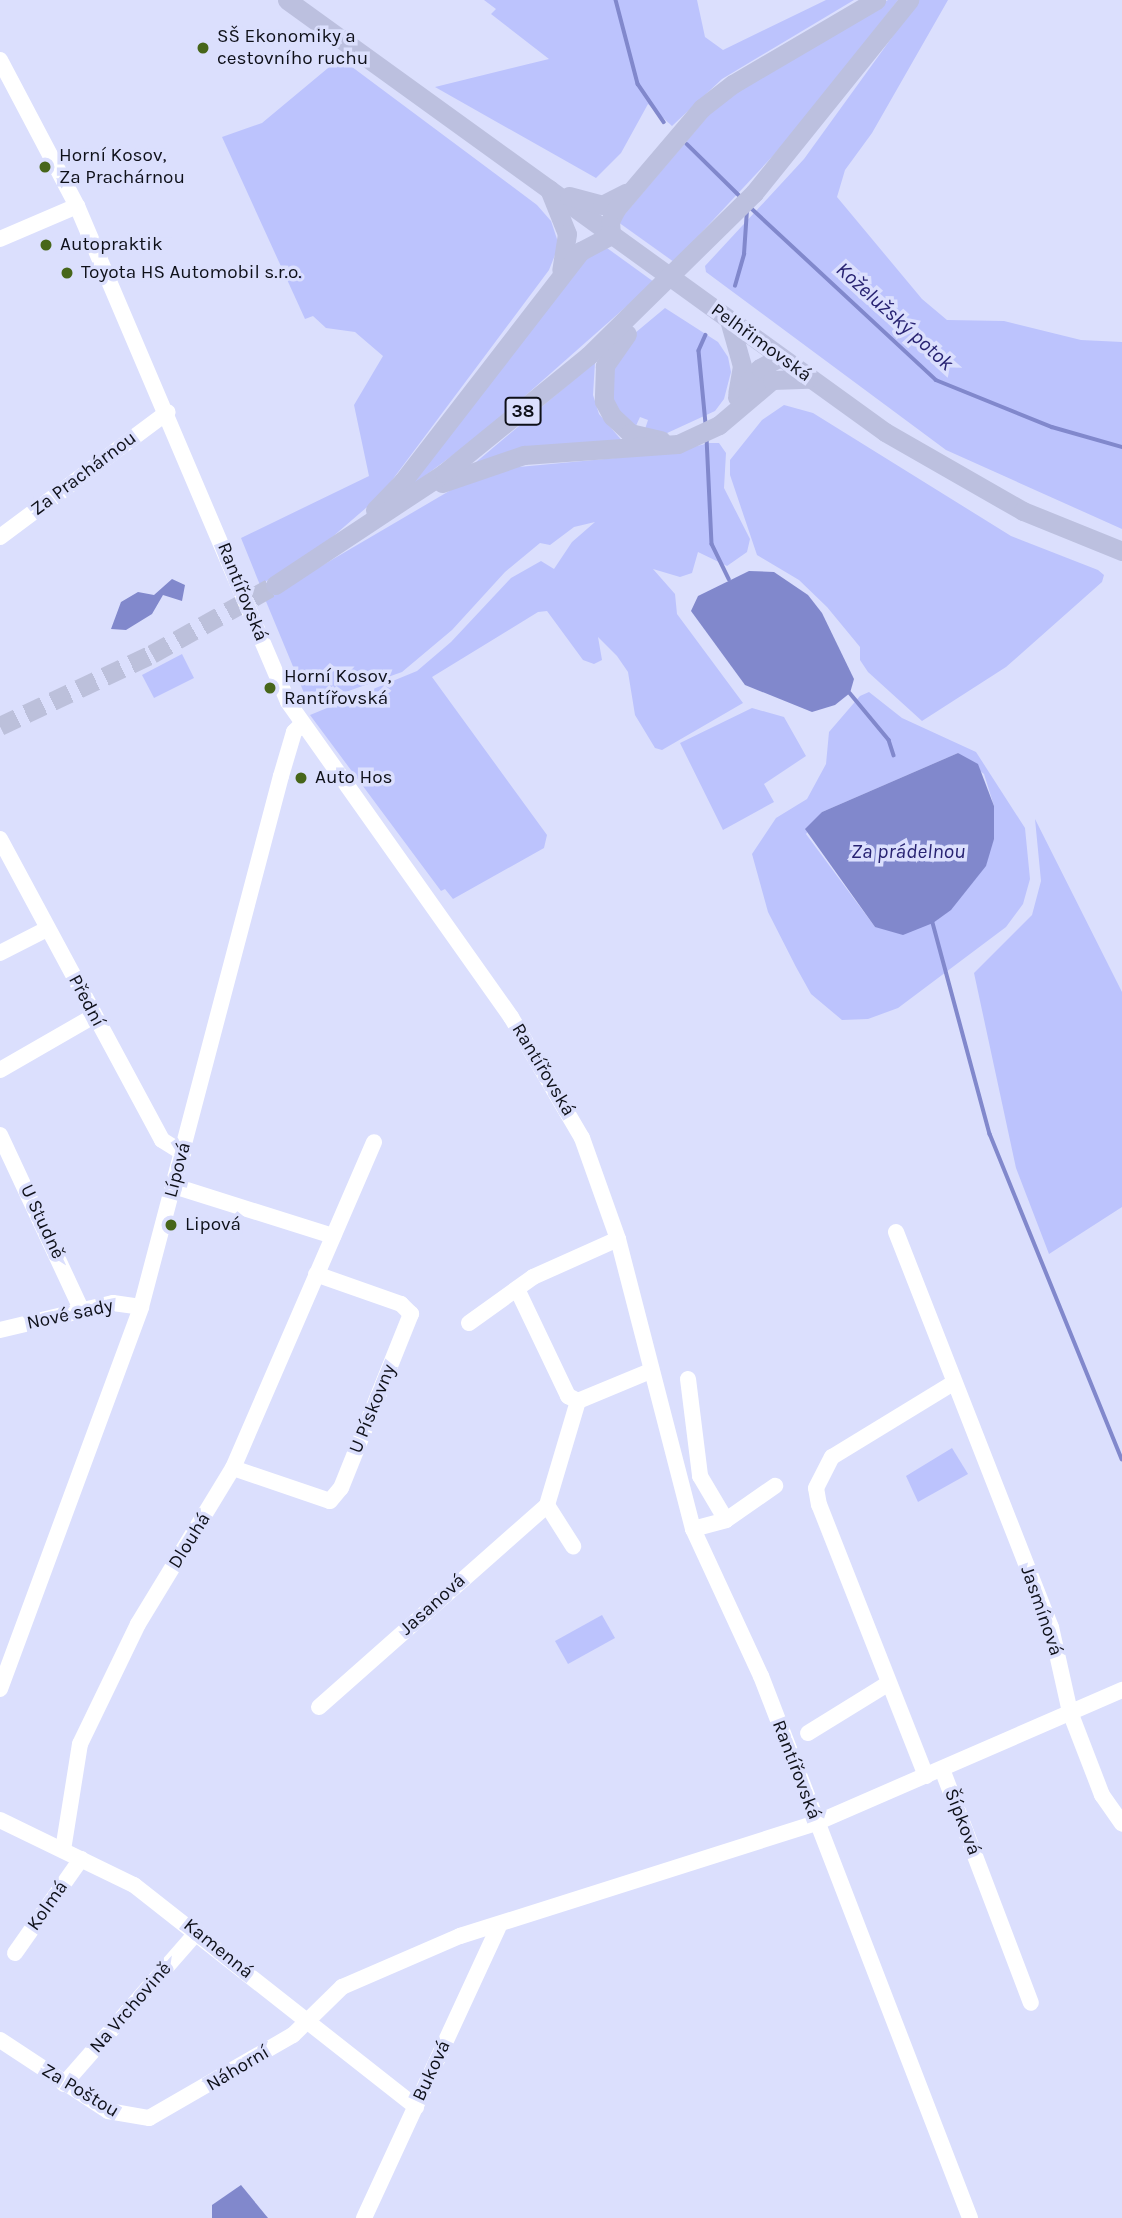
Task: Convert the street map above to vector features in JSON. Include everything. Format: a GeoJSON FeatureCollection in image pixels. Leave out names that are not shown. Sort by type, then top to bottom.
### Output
{"type":"FeatureCollection","features":[{"type":"Feature","properties":{"kind":"main road","name":"Pelhřimovská"},"geometry":{"type":"LineString","coordinates":[[287,0],[902,443],[1000,499],[1122,551]]}},
{"type":"Feature","properties":{"kind":"main road"},"geometry":{"type":"LineString","coordinates":[[324,555],[402,481],[587,246],[611,235],[612,215],[692,117],[720,93],[876,0]]}},
{"type":"Feature","properties":{"kind":"main road","name":"38"},"geometry":{"type":"LineString","coordinates":[[275,585],[409,497],[534,403],[634,320],[792,149],[909,0]]}},
{"type":"Feature","properties":{"kind":"main road"},"geometry":{"type":"LineString","coordinates":[[549,188],[602,205],[635,185]]}},
{"type":"Feature","properties":{"kind":"main road"},"geometry":{"type":"LineString","coordinates":[[549,188],[568,243],[556,282]]}},
{"type":"Feature","properties":{"kind":"main road"},"geometry":{"type":"LineString","coordinates":[[634,320],[605,366],[602,385],[607,409],[624,428],[644,439],[690,436]]}},
{"type":"Feature","properties":{"kind":"main road"},"geometry":{"type":"LineString","coordinates":[[729,320],[742,366],[736,399]]}},
{"type":"Feature","properties":{"kind":"main road"},"geometry":{"type":"LineString","coordinates":[[712,426],[761,368],[780,357]]}},
{"type":"Feature","properties":{"kind":"main road"},"geometry":{"type":"LineString","coordinates":[[772,380],[780,357]]}},
{"type":"Feature","properties":{"kind":"main road"},"geometry":{"type":"LineString","coordinates":[[409,497],[524,455],[639,449],[690,436],[712,426],[772,380],[790,376],[811,379]]}},
{"type":"Feature","properties":{"kind":"street","name":"Rantířovská"},"geometry":{"type":"LineString","coordinates":[[0,61],[77,206],[168,412],[277,680],[302,724],[537,1056],[582,1138],[618,1239],[693,1529],[761,1676],[970,2218]]}},
{"type":"Feature","properties":{"kind":"street"},"geometry":{"type":"LineString","coordinates":[[0,239],[77,206]]}},
{"type":"Feature","properties":{"kind":"street","name":"Za Prachárnou"},"geometry":{"type":"LineString","coordinates":[[0,537],[168,412]]}},
{"type":"Feature","properties":{"kind":"street","name":"Lípová"},"geometry":{"type":"LineString","coordinates":[[0,1689],[141,1307],[281,776],[294,732],[302,724]]}},
{"type":"Feature","properties":{"kind":"street","name":"Přední"},"geometry":{"type":"LineString","coordinates":[[0,839],[162,1140],[183,1153]]}},
{"type":"Feature","properties":{"kind":"street"},"geometry":{"type":"LineString","coordinates":[[0,953],[47,929]]}},
{"type":"Feature","properties":{"kind":"street"},"geometry":{"type":"LineString","coordinates":[[0,1070],[94,1016]]}},
{"type":"Feature","properties":{"kind":"street","name":"U Studně"},"geometry":{"type":"LineString","coordinates":[[0,1135],[82,1311]]}},
{"type":"Feature","properties":{"kind":"street","name":"Dlouhá"},"geometry":{"type":"LineString","coordinates":[[63,1850],[80,1744],[138,1624],[233,1468],[374,1142]]}},
{"type":"Feature","properties":{"kind":"street"},"geometry":{"type":"LineString","coordinates":[[174,1186],[333,1236]]}},
{"type":"Feature","properties":{"kind":"street","name":"Jasmínová"},"geometry":{"type":"LineString","coordinates":[[896,1232],[1051,1627],[1070,1712],[1102,1795],[1122,1824]]}},
{"type":"Feature","properties":{"kind":"street"},"geometry":{"type":"LineString","coordinates":[[469,1323],[533,1277],[618,1239]]}},
{"type":"Feature","properties":{"kind":"street","name":"U Pískovny"},"geometry":{"type":"LineString","coordinates":[[233,1468],[330,1501],[341,1488],[411,1314],[401,1304],[316,1274]]}},
{"type":"Feature","properties":{"kind":"street"},"geometry":{"type":"LineString","coordinates":[[517,1289],[568,1396],[578,1401],[650,1371]]}},
{"type":"Feature","properties":{"kind":"street","name":"Nové sady"},"geometry":{"type":"LineString","coordinates":[[0,1331],[113,1303],[141,1307]]}},
{"type":"Feature","properties":{"kind":"street"},"geometry":{"type":"LineString","coordinates":[[688,1379],[700,1476],[726,1520]]}},
{"type":"Feature","properties":{"kind":"street"},"geometry":{"type":"LineString","coordinates":[[926,1776],[818,1506],[817,1481],[832,1457],[953,1383]]}},
{"type":"Feature","properties":{"kind":"street"},"geometry":{"type":"LineString","coordinates":[[573,1545],[547,1505],[578,1401]]}},
{"type":"Feature","properties":{"kind":"street"},"geometry":{"type":"LineString","coordinates":[[693,1529],[726,1520],[775,1486]]}},
{"type":"Feature","properties":{"kind":"street","name":"Jasanová"},"geometry":{"type":"LineString","coordinates":[[319,1707],[547,1505]]}},
{"type":"Feature","properties":{"kind":"street"},"geometry":{"type":"LineString","coordinates":[[808,1733],[889,1683]]}},
{"type":"Feature","properties":{"kind":"street"},"geometry":{"type":"LineString","coordinates":[[942,1769],[1122,1690]]}},
{"type":"Feature","properties":{"kind":"street","name":"Šípková"},"geometry":{"type":"LineString","coordinates":[[500,1924],[816,1822],[942,1769],[1031,2003]]}},
{"type":"Feature","properties":{"kind":"street","name":"Kamenná"},"geometry":{"type":"LineString","coordinates":[[0,1821],[134,1885],[416,2107]]}},
{"type":"Feature","properties":{"kind":"street","name":"Kolmá"},"geometry":{"type":"LineString","coordinates":[[15,1953],[81,1859]]}},
{"type":"Feature","properties":{"kind":"street","name":"Náhorní"},"geometry":{"type":"LineString","coordinates":[[166,2112],[307,2022],[342,1987],[460,1936],[500,1924]]}},
{"type":"Feature","properties":{"kind":"street","name":"Buková"},"geometry":{"type":"LineString","coordinates":[[364,2218],[500,1924]]}},
{"type":"Feature","properties":{"kind":"street","name":"Na Vrchovině"},"geometry":{"type":"LineString","coordinates":[[64,2084],[197,1932]]}},
{"type":"Feature","properties":{"kind":"street","name":"Za Poštou"},"geometry":{"type":"LineString","coordinates":[[0,2040],[64,2084],[119,2116],[149,2118],[166,2112]]}},
{"type":"Feature","properties":{"kind":"shaded area"},"geometry":{"type":"Polygon","coordinates":[[[484,0],[697,0],[705,37],[723,50],[826,0],[854,0],[722,79],[672,126],[648,104],[621,153],[596,178],[435,87],[549,59],[491,14],[496,9],[484,0]]]}},
{"type":"Feature","properties":{"kind":"shaded area"},"geometry":{"type":"Polygon","coordinates":[[[888,0],[898,0],[797,130],[674,262],[618,222],[718,104],[888,0]]]}},
{"type":"Feature","properties":{"kind":"shaded area"},"geometry":{"type":"Polygon","coordinates":[[[919,0],[948,0],[872,133],[845,170],[837,197],[922,299],[947,320],[1004,321],[1081,340],[1122,342],[1122,529],[946,450],[706,272],[705,266],[804,159],[919,0]]]}},
{"type":"Feature","properties":{"kind":"shaded area"},"geometry":{"type":"Polygon","coordinates":[[[340,58],[537,205],[551,221],[559,245],[549,270],[381,495],[323,545],[260,585],[241,538],[369,476],[354,405],[383,356],[355,332],[326,328],[313,316],[305,319],[222,137],[262,123],[340,58]]]}},
{"type":"Feature","properties":{"kind":"shaded area"},"geometry":{"type":"Polygon","coordinates":[[[607,248],[654,282],[483,433],[400,494],[586,254],[607,248]]]}},
{"type":"Feature","properties":{"kind":"shaded area"},"geometry":{"type":"Polygon","coordinates":[[[665,308],[718,342],[728,357],[731,372],[724,399],[715,411],[665,434],[644,432],[648,420],[640,417],[635,428],[614,409],[608,377],[635,333],[665,308]]]}},
{"type":"Feature","properties":{"kind":"shaded area"},"geometry":{"type":"Polygon","coordinates":[[[595,362],[593,395],[599,414],[624,443],[475,463],[595,362]]]}},
{"type":"Feature","properties":{"kind":"shaded area"},"geometry":{"type":"Polygon","coordinates":[[[784,405],[813,413],[1011,536],[1098,570],[1104,575],[1102,582],[1006,667],[922,721],[868,672],[860,660],[860,647],[827,607],[799,580],[757,555],[730,475],[730,460],[762,420],[784,405]]]}},
{"type":"Feature","properties":{"kind":"shaded area"},"geometry":{"type":"Polygon","coordinates":[[[719,443],[726,453],[724,488],[750,539],[747,552],[727,566],[698,552],[692,573],[680,577],[653,569],[675,594],[677,614],[743,703],[662,750],[655,748],[635,715],[628,672],[617,656],[598,637],[602,660],[594,664],[583,660],[547,611],[538,612],[432,677],[547,835],[544,848],[453,899],[445,889],[441,891],[310,715],[417,671],[451,642],[511,578],[541,561],[554,569],[572,542],[595,522],[574,527],[550,545],[540,543],[505,572],[452,630],[402,672],[309,705],[265,599],[468,480],[507,468],[669,453],[719,443]]]}},
{"type":"Feature","properties":{"kind":"shaded area"},"geometry":{"type":"Polygon","coordinates":[[[182,654],[194,678],[154,698],[142,675],[182,654]]]}},
{"type":"Feature","properties":{"kind":"shaded area"},"geometry":{"type":"Polygon","coordinates":[[[869,692],[902,718],[976,752],[1025,828],[1030,879],[1023,904],[1006,927],[898,1008],[868,1019],[842,1020],[811,994],[796,967],[768,912],[752,854],[776,818],[807,799],[826,764],[829,732],[860,696],[869,692]],[[958,753],[822,812],[806,834],[875,927],[994,806],[984,774],[958,753]]]}},
{"type":"Feature","properties":{"kind":"shaded area"},"geometry":{"type":"Polygon","coordinates":[[[752,708],[784,717],[806,756],[764,784],[774,802],[723,830],[680,743],[752,708]]]}},
{"type":"Feature","properties":{"kind":"shaded area"},"geometry":{"type":"Polygon","coordinates":[[[1035,819],[1122,992],[1122,1207],[1049,1254],[1016,1168],[974,973],[1032,915],[1041,881],[1035,819]]]}},
{"type":"Feature","properties":{"kind":"shaded area"},"geometry":{"type":"Polygon","coordinates":[[[952,1448],[968,1474],[918,1502],[906,1476],[952,1448]]]}},
{"type":"Feature","properties":{"kind":"shaded area"},"geometry":{"type":"Polygon","coordinates":[[[602,1615],[615,1638],[568,1664],[555,1641],[602,1615]]]}},
{"type":"Feature","properties":{"kind":"water"},"geometry":{"type":"Polygon","coordinates":[[[749,571],[774,572],[808,595],[822,613],[854,679],[850,693],[835,705],[812,712],[745,685],[691,611],[698,596],[749,571]]]}},
{"type":"Feature","properties":{"kind":"water"},"geometry":{"type":"Polygon","coordinates":[[[172,579],[185,585],[182,601],[163,595],[152,614],[126,630],[111,629],[121,602],[138,592],[154,595],[172,579]]]}},
{"type":"Feature","properties":{"kind":"water","name":"Za prádelnou"},"geometry":{"type":"Polygon","coordinates":[[[958,753],[978,764],[994,806],[994,839],[986,866],[951,910],[933,923],[903,935],[875,927],[805,829],[822,812],[958,753]]]}},
{"type":"Feature","properties":{"kind":"water"},"geometry":{"type":"Polygon","coordinates":[[[241,2185],[268,2218],[212,2218],[212,2205],[241,2185]]]}},
{"type":"Feature","properties":{"kind":"waterway","name":"Koželužský potok"},"geometry":{"type":"LineString","coordinates":[[616,0],[638,84],[664,122]]}},
{"type":"Feature","properties":{"kind":"waterway","name":"Koželužský potok"},"geometry":{"type":"LineString","coordinates":[[687,144],[742,198]]}},
{"type":"Feature","properties":{"kind":"waterway","name":"Koželužský potok"},"geometry":{"type":"LineString","coordinates":[[749,206],[936,380],[1052,427],[1122,447]]}},
{"type":"Feature","properties":{"kind":"waterway"},"geometry":{"type":"LineString","coordinates":[[735,286],[744,254],[747,210]]}},
{"type":"Feature","properties":{"kind":"waterway"},"geometry":{"type":"LineString","coordinates":[[706,335],[699,351],[706,424]]}},
{"type":"Feature","properties":{"kind":"waterway"},"geometry":{"type":"LineString","coordinates":[[707,438],[712,544],[729,579]]}},
{"type":"Feature","properties":{"kind":"waterway"},"geometry":{"type":"LineString","coordinates":[[850,693],[889,740],[894,755]]}},
{"type":"Feature","properties":{"kind":"waterway"},"geometry":{"type":"LineString","coordinates":[[933,923],[990,1134],[1122,1459]]}},
{"type":"Feature","properties":{"kind":"tunnel"},"geometry":{"type":"LineString","coordinates":[[0,726],[152,654],[275,585]]}},
{"type":"Feature","properties":{"kind":"place","name":"SŠ Ekonomiky a cestovního ruchu"},"geometry":{"type":"Point","coordinates":[203,48]}},
{"type":"Feature","properties":{"kind":"place","name":"Horní Kosov, Za Prachárnou"},"geometry":{"type":"Point","coordinates":[45,167]}},
{"type":"Feature","properties":{"kind":"place","name":"Autopraktik"},"geometry":{"type":"Point","coordinates":[46,245]}},
{"type":"Feature","properties":{"kind":"place","name":"Toyota HS Automobil s.r.o."},"geometry":{"type":"Point","coordinates":[67,273]}},
{"type":"Feature","properties":{"kind":"place","name":"Horní Kosov, Rantířovská"},"geometry":{"type":"Point","coordinates":[270,688]}},
{"type":"Feature","properties":{"kind":"place","name":"Auto Hos"},"geometry":{"type":"Point","coordinates":[301,778]}},
{"type":"Feature","properties":{"kind":"place","name":"Lipová"},"geometry":{"type":"Point","coordinates":[171,1225]}}]}
